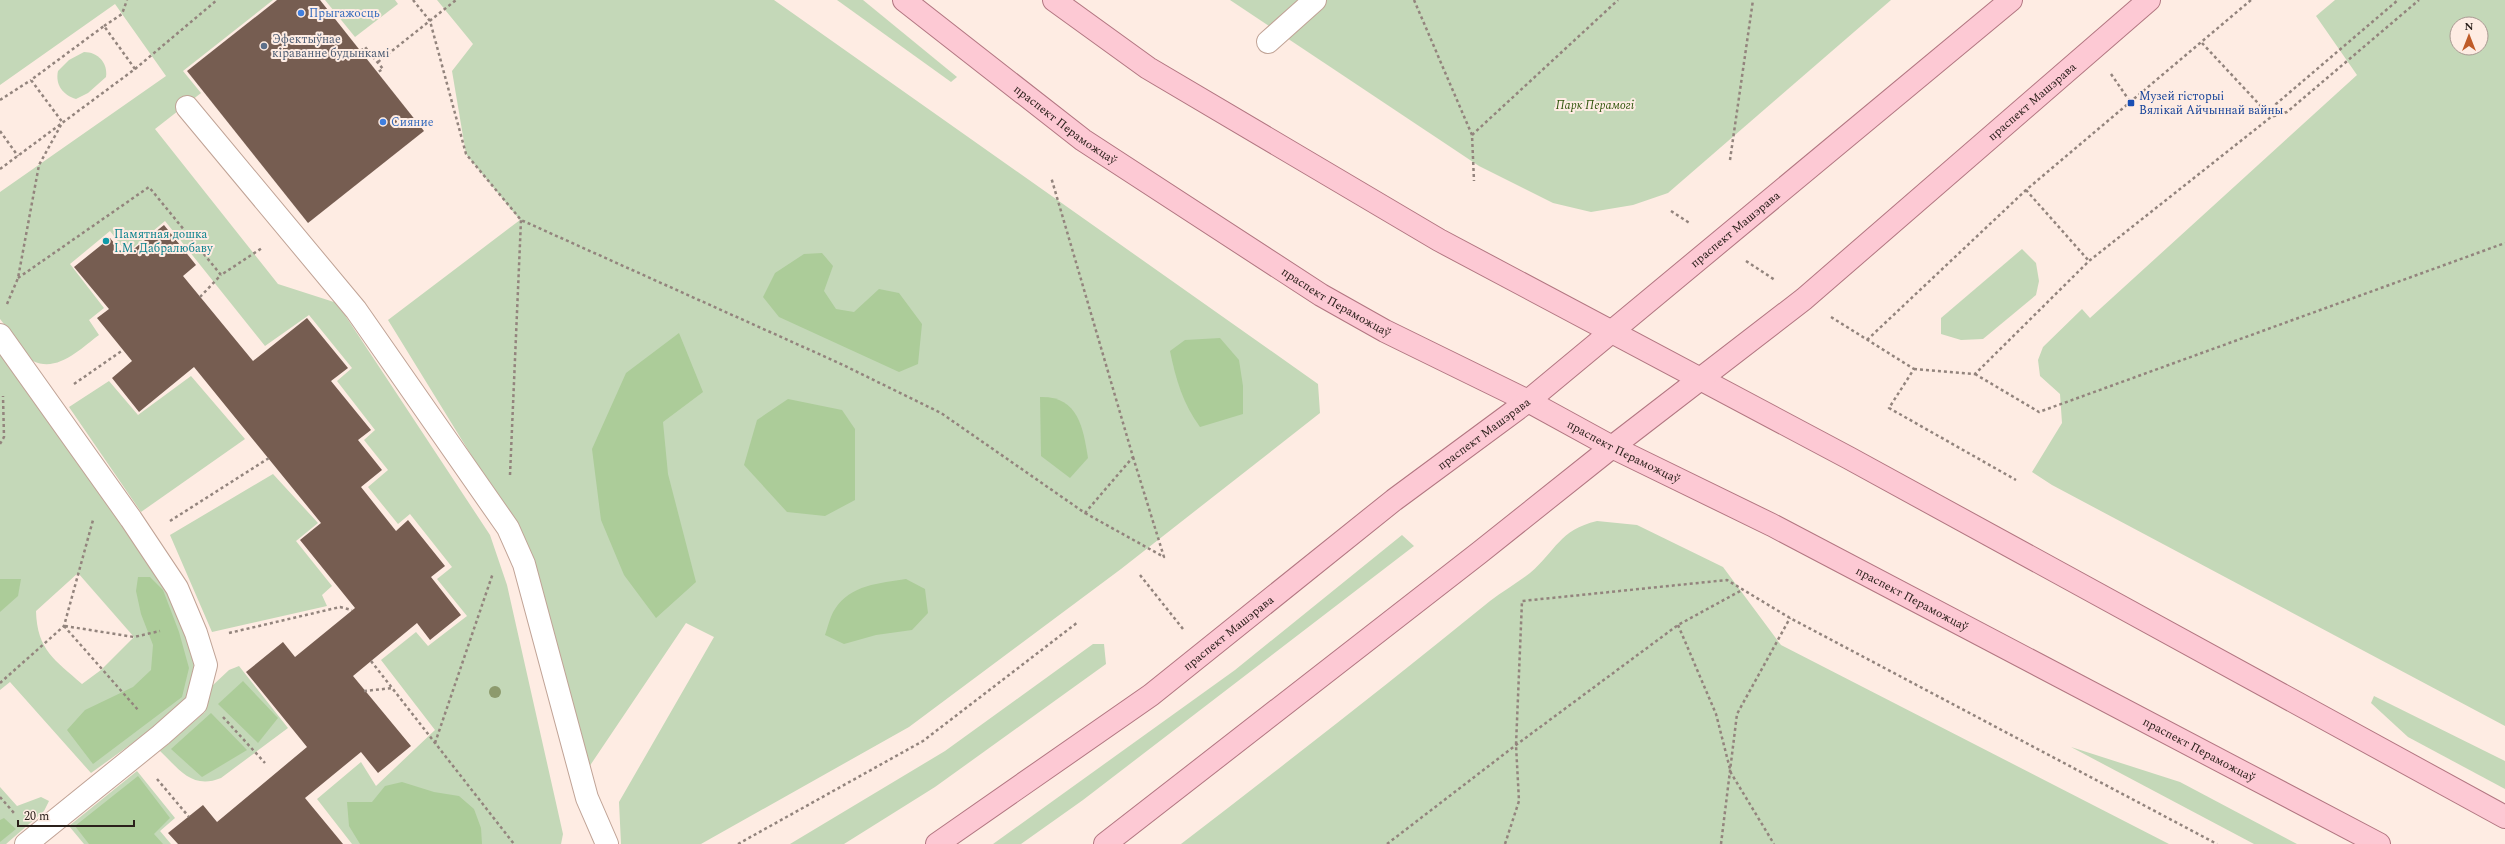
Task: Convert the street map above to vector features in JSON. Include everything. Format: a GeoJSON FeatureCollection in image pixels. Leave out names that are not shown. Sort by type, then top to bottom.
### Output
{"type":"FeatureCollection","features":[{"type":"Feature","properties":{"kind":"main road","name":"праспект Пераможцаў"},"geometry":{"type":"LineString","coordinates":[[904,0],[1083,140],[1321,295],[1385,331],[1528,401],[1612,447],[1772,526],[2379,844]]}},
{"type":"Feature","properties":{"kind":"main road"},"geometry":{"type":"LineString","coordinates":[[1054,0],[1148,68],[1439,240],[1843,454],[2505,817]]}},
{"type":"Feature","properties":{"kind":"main road","name":"праспект Машэрава"},"geometry":{"type":"LineString","coordinates":[[937,844],[1151,695],[1394,500],[1528,401],[1720,244],[2011,0]]}},
{"type":"Feature","properties":{"kind":"main road","name":"праспект Машэрава"},"geometry":{"type":"LineString","coordinates":[[1105,844],[1479,553],[1612,447],[1804,299],[2149,0]]}},
{"type":"Feature","properties":{"kind":"street"},"geometry":{"type":"LineString","coordinates":[[1268,42],[1315,0]]}},
{"type":"Feature","properties":{"kind":"street"},"geometry":{"type":"LineString","coordinates":[[187,107],[356,310],[508,528],[524,564],[587,798],[607,844]]}},
{"type":"Feature","properties":{"kind":"street"},"geometry":{"type":"LineString","coordinates":[[0,336],[104,482],[176,588],[193,625],[206,665],[196,704],[161,735],[26,844]]}},
{"type":"Feature","properties":{"kind":"path"},"geometry":{"type":"LineString","coordinates":[[0,100],[31,80],[122,14],[128,0]]}},
{"type":"Feature","properties":{"kind":"path"},"geometry":{"type":"LineString","coordinates":[[0,169],[135,69],[217,0]]}},
{"type":"Feature","properties":{"kind":"path"},"geometry":{"type":"LineString","coordinates":[[413,0],[430,21],[466,154],[521,220],[839,363],[941,413],[1085,512],[1164,556],[1133,457],[1051,177]]}},
{"type":"Feature","properties":{"kind":"path"},"geometry":{"type":"LineString","coordinates":[[378,62],[456,0]]}},
{"type":"Feature","properties":{"kind":"path"},"geometry":{"type":"LineString","coordinates":[[1414,0],[1472,136],[1474,181]]}},
{"type":"Feature","properties":{"kind":"path"},"geometry":{"type":"LineString","coordinates":[[1472,136],[1618,0]]}},
{"type":"Feature","properties":{"kind":"path"},"geometry":{"type":"LineString","coordinates":[[1730,160],[1753,0]]}},
{"type":"Feature","properties":{"kind":"path"},"geometry":{"type":"LineString","coordinates":[[1867,340],[2026,190],[2202,43],[2251,0]]}},
{"type":"Feature","properties":{"kind":"path"},"geometry":{"type":"LineString","coordinates":[[2271,117],[2276,104],[2398,0]]}},
{"type":"Feature","properties":{"kind":"path"},"geometry":{"type":"LineString","coordinates":[[1975,374],[2089,261],[2271,117],[2287,112],[2419,0]]}},
{"type":"Feature","properties":{"kind":"path"},"geometry":{"type":"LineString","coordinates":[[104,26],[135,69]]}},
{"type":"Feature","properties":{"kind":"path"},"geometry":{"type":"LineString","coordinates":[[2202,43],[2271,117]]}},
{"type":"Feature","properties":{"kind":"path"},"geometry":{"type":"LineString","coordinates":[[361,51],[365,48],[378,62],[383,69],[378,72]]}},
{"type":"Feature","properties":{"kind":"path"},"geometry":{"type":"LineString","coordinates":[[31,80],[63,122]]}},
{"type":"Feature","properties":{"kind":"path"},"geometry":{"type":"LineString","coordinates":[[6,306],[18,278],[39,165],[63,122]]}},
{"type":"Feature","properties":{"kind":"path"},"geometry":{"type":"LineString","coordinates":[[0,131],[18,156]]}},
{"type":"Feature","properties":{"kind":"path"},"geometry":{"type":"LineString","coordinates":[[18,278],[149,187],[221,275]]}},
{"type":"Feature","properties":{"kind":"path"},"geometry":{"type":"LineString","coordinates":[[2026,190],[2089,261]]}},
{"type":"Feature","properties":{"kind":"path"},"geometry":{"type":"LineString","coordinates":[[1671,211],[1844,326],[1914,369],[1975,374],[2039,412],[2505,243]]}},
{"type":"Feature","properties":{"kind":"path"},"geometry":{"type":"LineString","coordinates":[[200,296],[221,275],[289,230]]}},
{"type":"Feature","properties":{"kind":"path"},"geometry":{"type":"LineString","coordinates":[[73,385],[123,350]]}},
{"type":"Feature","properties":{"kind":"path"},"geometry":{"type":"LineString","coordinates":[[1914,369],[1889,408],[2016,480]]}},
{"type":"Feature","properties":{"kind":"path"},"geometry":{"type":"LineString","coordinates":[[1085,512],[1133,457]]}},
{"type":"Feature","properties":{"kind":"path"},"geometry":{"type":"LineString","coordinates":[[164,525],[268,458]]}},
{"type":"Feature","properties":{"kind":"path"},"geometry":{"type":"LineString","coordinates":[[0,683],[64,626],[104,482]]}},
{"type":"Feature","properties":{"kind":"path"},"geometry":{"type":"LineString","coordinates":[[1140,575],[1203,654]]}},
{"type":"Feature","properties":{"kind":"path"},"geometry":{"type":"LineString","coordinates":[[1505,844],[1519,801],[1516,745],[1522,601],[1727,580],[1790,618],[2217,844]]}},
{"type":"Feature","properties":{"kind":"path"},"geometry":{"type":"LineString","coordinates":[[1387,844],[1516,745],[1678,625],[1742,590]]}},
{"type":"Feature","properties":{"kind":"path"},"geometry":{"type":"LineString","coordinates":[[221,635],[340,607],[352,610]]}},
{"type":"Feature","properties":{"kind":"path"},"geometry":{"type":"LineString","coordinates":[[1721,844],[1731,773],[1737,714],[1790,618]]}},
{"type":"Feature","properties":{"kind":"path"},"geometry":{"type":"LineString","coordinates":[[738,844],[923,741],[1078,622]]}},
{"type":"Feature","properties":{"kind":"path"},"geometry":{"type":"LineString","coordinates":[[64,626],[134,637],[193,625]]}},
{"type":"Feature","properties":{"kind":"path"},"geometry":{"type":"LineString","coordinates":[[1678,625],[1716,714],[1731,773],[1774,844]]}},
{"type":"Feature","properties":{"kind":"path"},"geometry":{"type":"LineString","coordinates":[[64,626],[101,670],[161,735]]}},
{"type":"Feature","properties":{"kind":"path"},"geometry":{"type":"LineString","coordinates":[[371,661],[514,844]]}},
{"type":"Feature","properties":{"kind":"path"},"geometry":{"type":"LineString","coordinates":[[364,691],[393,688]]}},
{"type":"Feature","properties":{"kind":"path"},"geometry":{"type":"LineString","coordinates":[[220,713],[265,764]]}},
{"type":"Feature","properties":{"kind":"path"},"geometry":{"type":"LineString","coordinates":[[155,777],[189,816]]}},
{"type":"Feature","properties":{"kind":"green space"},"geometry":{"type":"Polygon","coordinates":[[[0,0],[273,0],[183,71],[201,93],[155,129],[278,284],[337,303],[490,535],[507,585],[563,834],[561,844],[352,844],[317,799],[361,762],[376,786],[435,730],[381,660],[416,632],[428,646],[467,616],[437,579],[452,567],[410,514],[398,524],[368,487],[388,470],[364,440],[375,430],[337,381],[352,368],[309,315],[265,346],[165,221],[127,253],[110,231],[70,264],[104,308],[89,320],[99,335],[77,352],[60,361],[51,364],[42,364],[33,361],[0,319],[0,192],[166,76],[115,4],[0,85],[0,0]]]}},
{"type":"Feature","properties":{"kind":"green space"},"geometry":{"type":"Polygon","coordinates":[[[325,0],[395,0],[398,4],[355,37],[325,0]]]}},
{"type":"Feature","properties":{"kind":"green space"},"geometry":{"type":"Polygon","coordinates":[[[437,0],[774,0],[1318,384],[1320,413],[1121,569],[909,727],[701,844],[621,844],[619,802],[714,637],[686,623],[587,770],[529,549],[388,320],[520,220],[466,154],[452,71],[473,44],[437,0]]]}},
{"type":"Feature","properties":{"kind":"green space"},"geometry":{"type":"Polygon","coordinates":[[[837,0],[863,0],[957,77],[951,82],[837,0]]]}},
{"type":"Feature","properties":{"kind":"green space","name":"Парк Перамогі"},"geometry":{"type":"Polygon","coordinates":[[[1230,0],[1891,0],[1668,193],[1633,205],[1591,212],[1553,203],[1479,166],[1230,0]]]}},
{"type":"Feature","properties":{"kind":"green space"},"geometry":{"type":"Polygon","coordinates":[[[2335,0],[2505,0],[2505,726],[2052,485],[2032,472],[2062,423],[2060,394],[2040,376],[2038,360],[2043,347],[2082,309],[2090,318],[2357,75],[2316,16],[2335,0]]]}},
{"type":"Feature","properties":{"kind":"green space"},"geometry":{"type":"Polygon","coordinates":[[[84,52],[94,54],[101,59],[104,63],[106,77],[88,93],[76,99],[67,95],[61,89],[57,76],[58,71],[69,60],[84,52]]]}},
{"type":"Feature","properties":{"kind":"green space"},"geometry":{"type":"Polygon","coordinates":[[[2022,249],[2036,263],[2039,281],[2036,295],[1983,339],[1961,340],[1941,334],[1941,318],[2022,249]]]}},
{"type":"Feature","properties":{"kind":"green space"},"geometry":{"type":"Polygon","coordinates":[[[822,253],[833,266],[824,291],[836,309],[854,312],[879,289],[899,293],[922,324],[918,364],[899,372],[779,317],[763,297],[775,273],[804,254],[822,253]]]}},
{"type":"Feature","properties":{"kind":"green space"},"geometry":{"type":"Polygon","coordinates":[[[679,333],[703,392],[663,422],[668,474],[696,582],[656,618],[624,575],[601,520],[592,449],[626,373],[679,333]]]}},
{"type":"Feature","properties":{"kind":"green space"},"geometry":{"type":"Polygon","coordinates":[[[1220,338],[1239,360],[1243,386],[1243,414],[1200,427],[1189,410],[1181,391],[1170,351],[1185,340],[1220,338]]]}},
{"type":"Feature","properties":{"kind":"green space"},"geometry":{"type":"Polygon","coordinates":[[[0,349],[172,591],[196,666],[191,701],[91,773],[10,682],[0,690],[0,349]],[[78,573],[36,611],[40,635],[49,653],[82,684],[101,670],[134,637],[78,573]]]}},
{"type":"Feature","properties":{"kind":"green space"},"geometry":{"type":"Polygon","coordinates":[[[191,376],[245,439],[141,512],[69,407],[109,381],[138,415],[191,376]]]}},
{"type":"Feature","properties":{"kind":"green space"},"geometry":{"type":"Polygon","coordinates":[[[1040,397],[1053,398],[1063,402],[1071,408],[1081,425],[1088,458],[1070,478],[1041,456],[1040,397]]]}},
{"type":"Feature","properties":{"kind":"green space"},"geometry":{"type":"Polygon","coordinates":[[[788,399],[842,410],[855,429],[855,500],[825,516],[787,512],[744,465],[757,420],[788,399]]]}},
{"type":"Feature","properties":{"kind":"green space"},"geometry":{"type":"Polygon","coordinates":[[[273,474],[318,523],[296,541],[332,586],[322,595],[327,606],[212,632],[170,535],[273,474]]]}},
{"type":"Feature","properties":{"kind":"green space"},"geometry":{"type":"Polygon","coordinates":[[[1597,521],[1637,525],[1723,567],[1781,645],[2169,844],[1181,844],[1336,724],[1490,601],[1530,573],[1566,536],[1584,525],[1597,521]]]}},
{"type":"Feature","properties":{"kind":"green space"},"geometry":{"type":"Polygon","coordinates":[[[1402,535],[1414,546],[1083,800],[1021,844],[993,844],[1235,670],[1402,535]]]}},
{"type":"Feature","properties":{"kind":"green space"},"geometry":{"type":"Polygon","coordinates":[[[138,577],[150,577],[163,590],[179,632],[189,668],[182,697],[93,764],[67,730],[85,710],[133,687],[151,670],[153,645],[141,614],[136,591],[138,577]]]}},
{"type":"Feature","properties":{"kind":"green space"},"geometry":{"type":"Polygon","coordinates":[[[0,579],[21,579],[18,596],[0,612],[0,579]]]}},
{"type":"Feature","properties":{"kind":"green space"},"geometry":{"type":"Polygon","coordinates":[[[906,579],[925,589],[928,613],[912,630],[876,635],[844,644],[825,635],[833,612],[841,601],[849,595],[866,586],[906,579]]]}},
{"type":"Feature","properties":{"kind":"green space"},"geometry":{"type":"Polygon","coordinates":[[[1093,644],[1104,644],[1106,664],[935,787],[844,844],[790,844],[945,751],[1093,644]]]}},
{"type":"Feature","properties":{"kind":"green space"},"geometry":{"type":"Polygon","coordinates":[[[239,666],[288,728],[221,778],[211,781],[202,781],[187,776],[160,751],[205,712],[212,686],[229,670],[239,666]]]}},
{"type":"Feature","properties":{"kind":"green space"},"geometry":{"type":"Polygon","coordinates":[[[243,681],[278,718],[258,743],[218,704],[243,681]]]}},
{"type":"Feature","properties":{"kind":"green space"},"geometry":{"type":"Polygon","coordinates":[[[2374,696],[2505,761],[2505,789],[2408,737],[2371,703],[2374,696]]]}},
{"type":"Feature","properties":{"kind":"green space"},"geometry":{"type":"Polygon","coordinates":[[[211,713],[247,750],[202,777],[171,749],[211,713]]]}},
{"type":"Feature","properties":{"kind":"green space"},"geometry":{"type":"Polygon","coordinates":[[[2071,747],[2180,782],[2297,844],[2254,844],[2071,747]]]}},
{"type":"Feature","properties":{"kind":"green space"},"geometry":{"type":"Polygon","coordinates":[[[137,771],[175,818],[160,831],[171,844],[84,844],[69,826],[137,771]]]}},
{"type":"Feature","properties":{"kind":"green space"},"geometry":{"type":"Polygon","coordinates":[[[138,776],[170,818],[154,834],[163,844],[89,844],[75,826],[138,776]]]}},
{"type":"Feature","properties":{"kind":"green space"},"geometry":{"type":"Polygon","coordinates":[[[402,782],[434,792],[459,796],[474,809],[481,828],[482,844],[360,844],[349,826],[347,802],[372,802],[385,786],[402,782]]]}},
{"type":"Feature","properties":{"kind":"green space"},"geometry":{"type":"Polygon","coordinates":[[[0,787],[17,806],[41,797],[49,801],[44,811],[6,844],[0,844],[0,787]]]}},
{"type":"Feature","properties":{"kind":"green space"},"geometry":{"type":"Polygon","coordinates":[[[4,818],[16,829],[0,842],[0,820],[4,818]]]}},
{"type":"Feature","properties":{"kind":"building"},"geometry":{"type":"Polygon","coordinates":[[[277,0],[320,0],[424,131],[308,223],[187,71],[277,0]]]}},
{"type":"Feature","properties":{"kind":"building"},"geometry":{"type":"Polygon","coordinates":[[[164,225],[196,265],[183,276],[253,361],[307,318],[348,368],[331,381],[371,430],[358,440],[382,470],[361,487],[396,531],[408,520],[445,566],[431,577],[461,615],[430,640],[417,623],[353,676],[411,746],[378,773],[361,752],[305,798],[343,844],[178,844],[168,833],[203,805],[217,822],[307,747],[246,672],[283,642],[295,657],[355,608],[300,540],[321,523],[194,367],[139,412],[112,378],[132,361],[97,318],[109,309],[74,267],[110,238],[125,256],[164,225]]]}},
{"type":"Feature","properties":{"kind":"place","name":"Прыгажосць"},"geometry":{"type":"Point","coordinates":[301,13]}},
{"type":"Feature","properties":{"kind":"place","name":"Эфектыўнае кіраванне будынкамі"},"geometry":{"type":"Point","coordinates":[264,46]}},
{"type":"Feature","properties":{"kind":"place","name":"Музей гісторыі Вялікай Айчыннай вайны"},"geometry":{"type":"Point","coordinates":[2131,103]}},
{"type":"Feature","properties":{"kind":"place","name":"Сияние"},"geometry":{"type":"Point","coordinates":[383,122]}},
{"type":"Feature","properties":{"kind":"place","name":"Памятная дошка І.М. Дабралюбаву"},"geometry":{"type":"Point","coordinates":[106,241]}}]}
